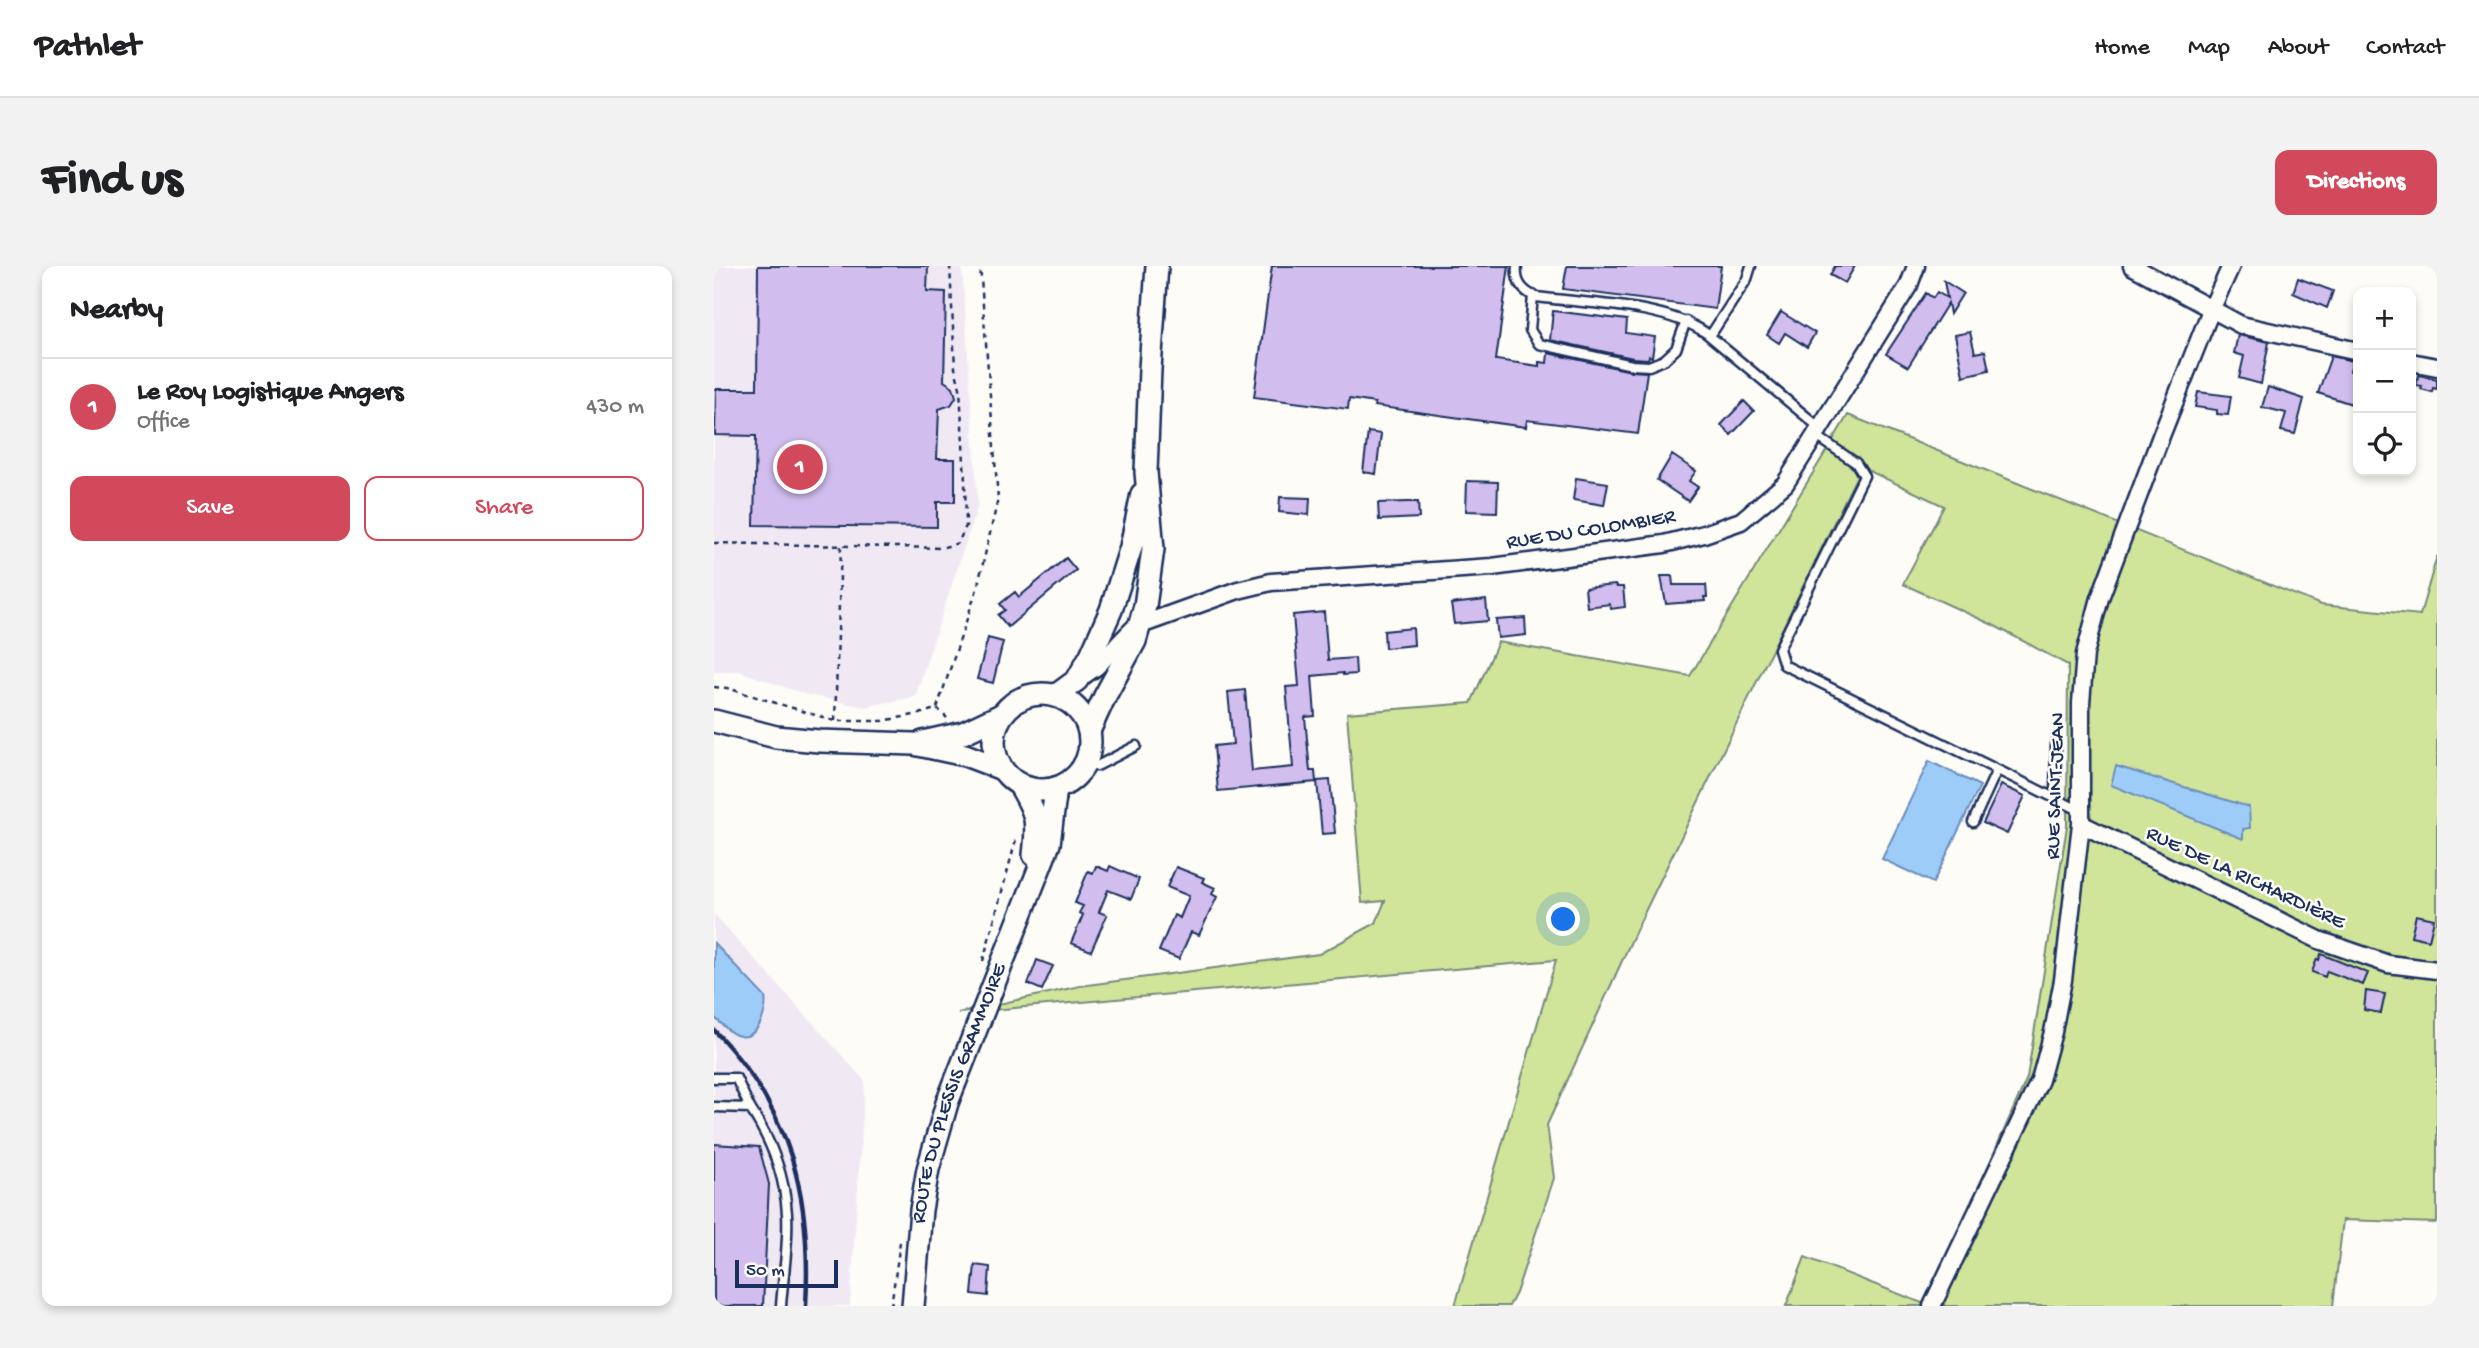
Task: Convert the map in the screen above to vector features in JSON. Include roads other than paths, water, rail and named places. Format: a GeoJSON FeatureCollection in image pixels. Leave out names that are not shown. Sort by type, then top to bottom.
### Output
{"type":"FeatureCollection","features":[{"type":"Feature","properties":{"kind":"street"},"geometry":{"type":"LineString","coordinates":[[1089,731],[1105,696],[1128,657],[1141,625],[1153,549],[1146,472],[1157,266]]}},
{"type":"Feature","properties":{"kind":"street","name":"RUE DU COLOMBIER"},"geometry":{"type":"LineString","coordinates":[[1077,680],[1096,667],[1118,643],[1141,625],[1238,590],[1271,582],[1492,567],[1664,544],[1741,521],[1785,484],[1909,285],[1916,266]]}},
{"type":"Feature","properties":{"kind":"street"},"geometry":{"type":"LineString","coordinates":[[2132,266],[2241,325],[2354,350]]}},
{"type":"Feature","properties":{"kind":"street","name":"RUE SAINT-JEAN"},"geometry":{"type":"LineString","coordinates":[[1932,1306],[2040,1080],[2063,980],[2081,817],[2081,703],[2085,654],[2100,598],[2211,310],[2231,266]]}},
{"type":"Feature","properties":{"kind":"street"},"geometry":{"type":"LineString","coordinates":[[2416,363],[2437,367]]}},
{"type":"Feature","properties":{"kind":"street"},"geometry":{"type":"LineString","coordinates":[[1055,696],[1077,680],[1111,610],[1131,547],[1146,472]]}},
{"type":"Feature","properties":{"kind":"street"},"geometry":{"type":"LineString","coordinates":[[714,721],[776,737],[914,744],[965,755],[1002,769],[1019,784],[1043,790],[1067,783],[1084,765],[1090,742],[1089,731],[1077,709],[1055,696],[1041,694],[1027,697],[1003,714],[963,733],[914,744]]}},
{"type":"Feature","properties":{"kind":"street"},"geometry":{"type":"LineString","coordinates":[[714,708],[770,722],[819,741]]}},
{"type":"Feature","properties":{"kind":"street"},"geometry":{"type":"LineString","coordinates":[[1002,769],[994,741],[1003,714]]}},
{"type":"Feature","properties":{"kind":"street","name":"ROUTE DU PLESSIS GRAMMOIRE"},"geometry":{"type":"LineString","coordinates":[[1019,784],[1035,811],[1037,831],[1030,889]]}},
{"type":"Feature","properties":{"kind":"street","name":"ROUTE DU PLESSIS GRAMMOIRE"},"geometry":{"type":"LineString","coordinates":[[914,1306],[921,1210],[928,1169],[947,1103],[1049,844],[1056,788]]}},
{"type":"Feature","properties":{"kind":"street","name":"RUE DE LA RICHARDIÈRE"},"geometry":{"type":"LineString","coordinates":[[2081,817],[2319,940],[2388,964],[2437,970]]}},
{"type":"Feature","properties":{"kind":"lane"},"geometry":{"type":"LineString","coordinates":[[1517,266],[1517,281],[1533,296],[1660,313],[1686,321],[1710,336],[1856,463],[1864,476],[1779,649],[1784,666],[2054,798],[2081,817]]}},
{"type":"Feature","properties":{"kind":"lane"},"geometry":{"type":"LineString","coordinates":[[1710,336],[1747,279],[1751,266]]}},
{"type":"Feature","properties":{"kind":"lane"},"geometry":{"type":"LineString","coordinates":[[1533,296],[1530,330],[1539,344],[1632,365],[1648,366],[1671,355],[1676,349],[1686,321]]}},
{"type":"Feature","properties":{"kind":"lane"},"geometry":{"type":"LineString","coordinates":[[2054,798],[2056,742]]}},
{"type":"Feature","properties":{"kind":"lane"},"geometry":{"type":"LineString","coordinates":[[1084,765],[1097,766],[1136,746]]}},
{"type":"Feature","properties":{"kind":"lane"},"geometry":{"type":"LineString","coordinates":[[1973,822],[1997,770]]}},
{"type":"Feature","properties":{"kind":"lane"},"geometry":{"type":"LineString","coordinates":[[714,1078],[736,1079],[763,1128],[780,1170],[787,1215],[781,1306]]}},
{"type":"Feature","properties":{"kind":"lane"},"geometry":{"type":"LineString","coordinates":[[714,1107],[750,1108]]}},
{"type":"Feature","properties":{"kind":"water"},"geometry":{"type":"Polygon","coordinates":[[[1929,761],[1980,786],[1933,883],[1882,859],[1929,761]]]}},
{"type":"Feature","properties":{"kind":"water"},"geometry":{"type":"Polygon","coordinates":[[[2116,766],[2249,807],[2250,828],[2243,829],[2243,839],[2111,785],[2116,766]]]}},
{"type":"Feature","properties":{"kind":"water"},"geometry":{"type":"Polygon","coordinates":[[[714,943],[765,997],[763,1018],[750,1035],[733,1034],[714,1017],[714,943]]]}},
{"type":"Feature","properties":{"kind":"railway"},"geometry":{"type":"LineString","coordinates":[[714,1030],[741,1061],[762,1092],[792,1157],[805,1228],[806,1306]]}},
{"type":"Feature","properties":{"kind":"place","name":"Le Roy Logistique Angers"},"geometry":{"type":"Point","coordinates":[800,467]}}]}
